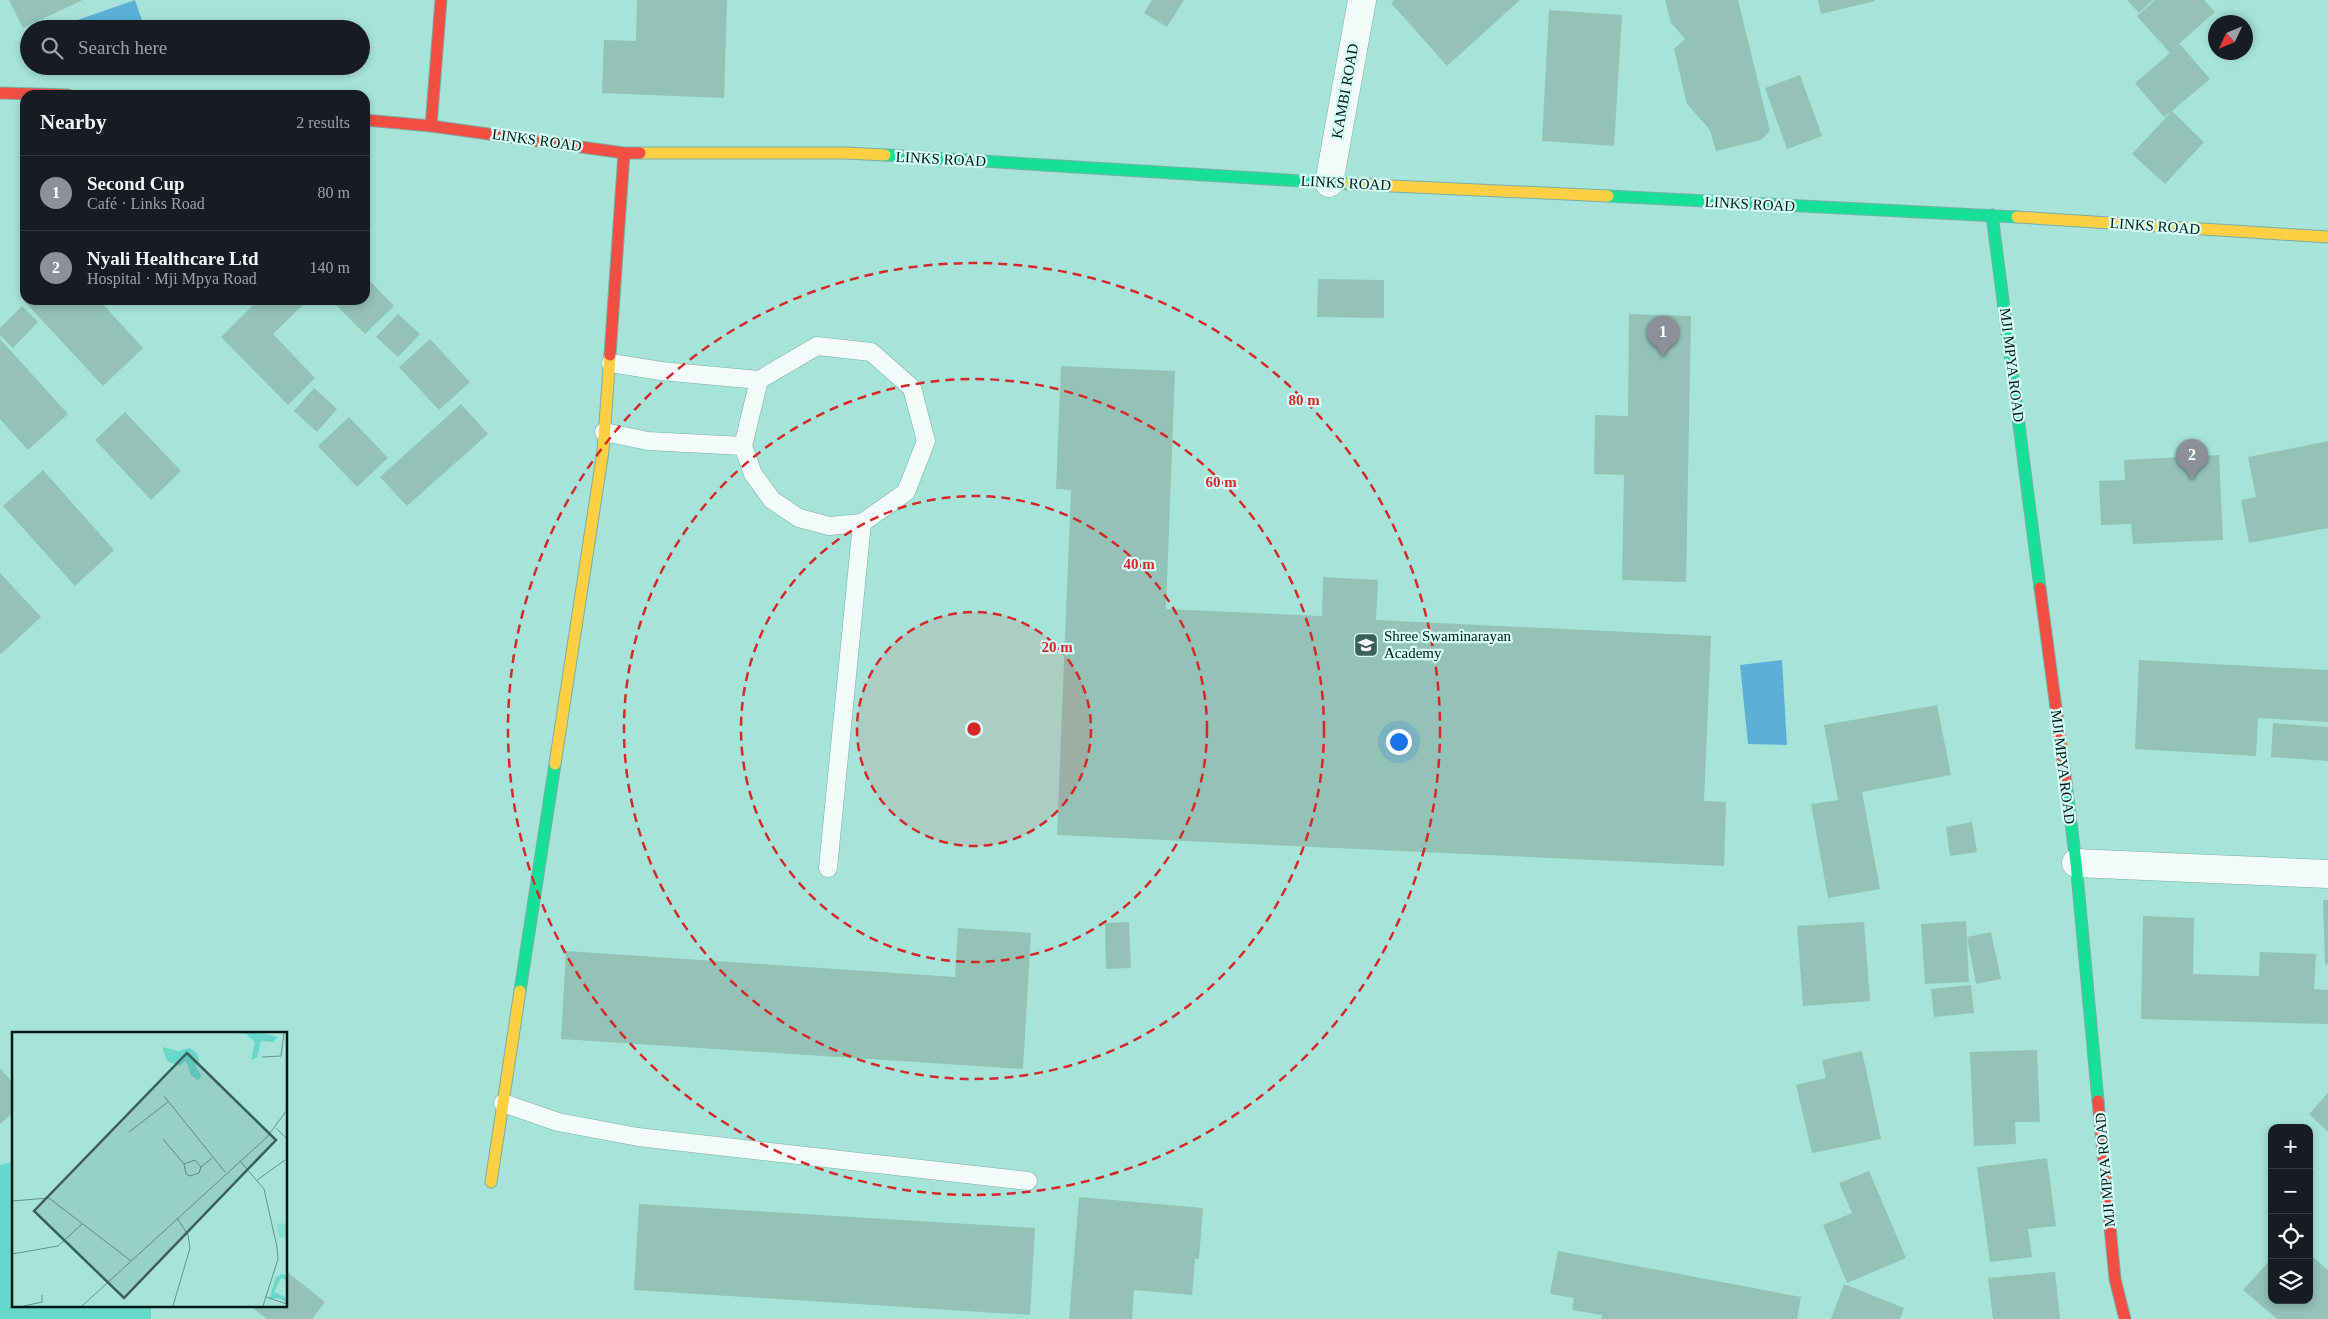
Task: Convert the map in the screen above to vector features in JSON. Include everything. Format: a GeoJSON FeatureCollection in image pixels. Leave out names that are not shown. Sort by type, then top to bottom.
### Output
{"type":"FeatureCollection","features":[{"type":"Feature","properties":{"kind":"main road"},"geometry":{"type":"LineString","coordinates":[[431,126],[441,0]]}},
{"type":"Feature","properties":{"kind":"main road"},"geometry":{"type":"LineString","coordinates":[[0,93],[20,94]]}},
{"type":"Feature","properties":{"kind":"main road","name":"LINKS ROAD"},"geometry":{"type":"LineString","coordinates":[[370,120],[431,126],[624,153],[846,153],[1329,183],[1992,216],[2328,237]]}},
{"type":"Feature","properties":{"kind":"main road"},"geometry":{"type":"LineString","coordinates":[[491,1182],[604,432],[624,153]]}},
{"type":"Feature","properties":{"kind":"main road","name":"MJI MPYA ROAD"},"geometry":{"type":"LineString","coordinates":[[1992,216],[2076,863],[2115,1279],[2125,1319]]}},
{"type":"Feature","properties":{"kind":"street","name":"KAMBI ROAD"},"geometry":{"type":"LineString","coordinates":[[1329,183],[1362,0]]}},
{"type":"Feature","properties":{"kind":"street"},"geometry":{"type":"LineString","coordinates":[[2076,863],[2328,874]]}},
{"type":"Feature","properties":{"kind":"lane"},"geometry":{"type":"LineString","coordinates":[[610,363],[661,371],[759,380],[817,346],[872,352],[912,388],[926,441],[906,492],[862,523],[830,526],[799,518],[772,500],[753,474],[743,446],[759,380]]}},
{"type":"Feature","properties":{"kind":"lane"},"geometry":{"type":"LineString","coordinates":[[604,432],[648,441],[743,446]]}},
{"type":"Feature","properties":{"kind":"lane"},"geometry":{"type":"LineString","coordinates":[[828,868],[862,523]]}},
{"type":"Feature","properties":{"kind":"lane"},"geometry":{"type":"LineString","coordinates":[[503,1103],[558,1122],[638,1137],[1028,1181]]}},
{"type":"Feature","properties":{"kind":"shaded area"},"geometry":{"type":"Polygon","coordinates":[[[135,0],[142,20],[77,20],[135,0]]]}},
{"type":"Feature","properties":{"kind":"shaded area"},"geometry":{"type":"Polygon","coordinates":[[[1782,660],[1787,745],[1748,744],[1740,665],[1782,660]]]}},
{"type":"Feature","properties":{"kind":"shaded area"},"geometry":{"type":"Polygon","coordinates":[[[12,1162],[12,1306],[151,1306],[151,1319],[0,1319],[0,1165],[12,1162]]]}},
{"type":"Feature","properties":{"kind":"building"},"geometry":{"type":"Polygon","coordinates":[[[9,0],[83,0],[40,20],[20,20],[20,22],[9,0]]]}},
{"type":"Feature","properties":{"kind":"building"},"geometry":{"type":"Polygon","coordinates":[[[637,0],[727,0],[724,98],[602,93],[604,40],[636,41],[637,0]]]}},
{"type":"Feature","properties":{"kind":"building"},"geometry":{"type":"Polygon","coordinates":[[[1152,0],[1184,0],[1167,27],[1144,13],[1152,0]]]}},
{"type":"Feature","properties":{"kind":"building"},"geometry":{"type":"Polygon","coordinates":[[[1394,0],[1520,0],[1447,66],[1391,3],[1394,0]]]}},
{"type":"Feature","properties":{"kind":"building"},"geometry":{"type":"Polygon","coordinates":[[[1665,0],[1738,0],[1770,131],[1761,140],[1716,151],[1710,130],[1687,104],[1674,49],[1685,39],[1671,23],[1665,0]]]}},
{"type":"Feature","properties":{"kind":"building"},"geometry":{"type":"Polygon","coordinates":[[[1818,0],[1875,0],[1875,1],[1821,14],[1818,0]]]}},
{"type":"Feature","properties":{"kind":"building"},"geometry":{"type":"Polygon","coordinates":[[[2127,0],[2153,0],[2139,13],[2127,0]]]}},
{"type":"Feature","properties":{"kind":"building"},"geometry":{"type":"Polygon","coordinates":[[[2155,0],[2204,0],[2215,12],[2208,15],[2208,18],[2172,50],[2180,44],[2210,79],[2164,117],[2135,83],[2170,53],[2137,16],[2155,0]]]}},
{"type":"Feature","properties":{"kind":"building"},"geometry":{"type":"Polygon","coordinates":[[[1549,10],[1622,15],[1614,146],[1542,141],[1549,10]]]}},
{"type":"Feature","properties":{"kind":"building"},"geometry":{"type":"Polygon","coordinates":[[[1800,75],[1822,136],[1787,149],[1765,88],[1800,75]]]}},
{"type":"Feature","properties":{"kind":"building"},"geometry":{"type":"Polygon","coordinates":[[[2172,111],[2204,142],[2165,184],[2132,154],[2172,111]]]}},
{"type":"Feature","properties":{"kind":"building"},"geometry":{"type":"Polygon","coordinates":[[[1318,279],[1384,280],[1384,318],[1317,317],[1318,279]]]}},
{"type":"Feature","properties":{"kind":"building"},"geometry":{"type":"Polygon","coordinates":[[[370,281],[394,306],[365,334],[336,305],[370,305],[370,281]]]}},
{"type":"Feature","properties":{"kind":"building"},"geometry":{"type":"Polygon","coordinates":[[[28,305],[104,305],[143,348],[103,386],[28,305]]]}},
{"type":"Feature","properties":{"kind":"building"},"geometry":{"type":"Polygon","coordinates":[[[253,305],[303,305],[273,334],[315,378],[288,405],[221,337],[253,305]]]}},
{"type":"Feature","properties":{"kind":"building"},"geometry":{"type":"Polygon","coordinates":[[[22,306],[38,322],[13,348],[0,335],[0,328],[22,306]]]}},
{"type":"Feature","properties":{"kind":"building"},"geometry":{"type":"Polygon","coordinates":[[[398,314],[420,334],[398,357],[376,337],[398,314]]]}},
{"type":"Feature","properties":{"kind":"building"},"geometry":{"type":"Polygon","coordinates":[[[1629,314],[1691,316],[1686,582],[1622,580],[1624,475],[1594,474],[1595,415],[1628,416],[1629,314]]]}},
{"type":"Feature","properties":{"kind":"building"},"geometry":{"type":"Polygon","coordinates":[[[0,339],[68,414],[28,450],[0,419],[0,339]]]}},
{"type":"Feature","properties":{"kind":"building"},"geometry":{"type":"Polygon","coordinates":[[[430,339],[470,382],[439,410],[399,367],[430,339]]]}},
{"type":"Feature","properties":{"kind":"building"},"geometry":{"type":"Polygon","coordinates":[[[1061,366],[1175,371],[1166,609],[1322,616],[1323,577],[1378,580],[1376,620],[1711,636],[1704,801],[1726,802],[1724,866],[1057,835],[1071,490],[1056,489],[1061,366]]]}},
{"type":"Feature","properties":{"kind":"building"},"geometry":{"type":"Polygon","coordinates":[[[314,388],[337,409],[317,432],[294,411],[314,388]]]}},
{"type":"Feature","properties":{"kind":"building"},"geometry":{"type":"Polygon","coordinates":[[[461,404],[488,434],[407,506],[380,477],[461,404]]]}},
{"type":"Feature","properties":{"kind":"building"},"geometry":{"type":"Polygon","coordinates":[[[125,412],[181,471],[151,500],[95,440],[125,412]]]}},
{"type":"Feature","properties":{"kind":"building"},"geometry":{"type":"Polygon","coordinates":[[[349,417],[388,458],[357,487],[318,446],[349,417]]]}},
{"type":"Feature","properties":{"kind":"building"},"geometry":{"type":"Polygon","coordinates":[[[2328,441],[2328,528],[2249,543],[2241,500],[2256,497],[2248,457],[2328,441]]]}},
{"type":"Feature","properties":{"kind":"building"},"geometry":{"type":"Polygon","coordinates":[[[2219,455],[2223,540],[2133,544],[2131,524],[2101,525],[2099,481],[2125,480],[2124,460],[2219,455]]]}},
{"type":"Feature","properties":{"kind":"building"},"geometry":{"type":"Polygon","coordinates":[[[43,470],[114,550],[75,586],[3,506],[43,470]]]}},
{"type":"Feature","properties":{"kind":"building"},"geometry":{"type":"Polygon","coordinates":[[[0,573],[41,617],[1,654],[0,653],[0,573]]]}},
{"type":"Feature","properties":{"kind":"building"},"geometry":{"type":"Polygon","coordinates":[[[2139,660],[2328,670],[2328,722],[2258,718],[2256,756],[2135,749],[2139,660]]]}},
{"type":"Feature","properties":{"kind":"building"},"geometry":{"type":"Polygon","coordinates":[[[1937,705],[1951,775],[1862,792],[1880,889],[1828,898],[1811,804],[1838,800],[1824,725],[1937,705]]]}},
{"type":"Feature","properties":{"kind":"building"},"geometry":{"type":"Polygon","coordinates":[[[2273,723],[2328,727],[2328,761],[2271,757],[2273,723]]]}},
{"type":"Feature","properties":{"kind":"building"},"geometry":{"type":"Polygon","coordinates":[[[1972,822],[1977,852],[1950,856],[1946,827],[1972,822]]]}},
{"type":"Feature","properties":{"kind":"building"},"geometry":{"type":"Polygon","coordinates":[[[2323,900],[2328,900],[2328,964],[2325,965],[2323,900]]]}},
{"type":"Feature","properties":{"kind":"building"},"geometry":{"type":"Polygon","coordinates":[[[2143,916],[2194,918],[2193,974],[2259,976],[2260,952],[2316,954],[2314,989],[2328,990],[2328,1024],[2141,1019],[2143,916]]]}},
{"type":"Feature","properties":{"kind":"building"},"geometry":{"type":"Polygon","coordinates":[[[1966,921],[1969,982],[1925,984],[1921,924],[1966,921]]]}},
{"type":"Feature","properties":{"kind":"building"},"geometry":{"type":"Polygon","coordinates":[[[1129,922],[1131,968],[1106,969],[1105,923],[1129,922]]]}},
{"type":"Feature","properties":{"kind":"building"},"geometry":{"type":"Polygon","coordinates":[[[1864,922],[1870,1001],[1803,1006],[1797,926],[1864,922]]]}},
{"type":"Feature","properties":{"kind":"building"},"geometry":{"type":"Polygon","coordinates":[[[958,928],[1031,933],[1023,1069],[561,1039],[566,951],[955,977],[958,928]]]}},
{"type":"Feature","properties":{"kind":"building"},"geometry":{"type":"Polygon","coordinates":[[[1991,932],[2001,979],[1976,984],[1967,937],[1991,932]]]}},
{"type":"Feature","properties":{"kind":"building"},"geometry":{"type":"Polygon","coordinates":[[[1971,985],[1974,1013],[1934,1017],[1931,989],[1971,985]]]}},
{"type":"Feature","properties":{"kind":"building"},"geometry":{"type":"Polygon","coordinates":[[[2037,1050],[2040,1122],[2015,1122],[2016,1144],[1974,1146],[1970,1052],[2037,1050]]]}},
{"type":"Feature","properties":{"kind":"building"},"geometry":{"type":"Polygon","coordinates":[[[1862,1051],[1881,1139],[1812,1153],[1796,1085],[1826,1078],[1822,1060],[1862,1051]]]}},
{"type":"Feature","properties":{"kind":"building"},"geometry":{"type":"Polygon","coordinates":[[[0,1068],[12,1082],[12,1114],[0,1124],[0,1068]]]}},
{"type":"Feature","properties":{"kind":"building"},"geometry":{"type":"Polygon","coordinates":[[[2328,1093],[2328,1132],[2309,1114],[2328,1093]]]}},
{"type":"Feature","properties":{"kind":"building"},"geometry":{"type":"Polygon","coordinates":[[[2047,1158],[2056,1226],[2028,1229],[2032,1257],[1990,1262],[1977,1167],[2047,1158]]]}},
{"type":"Feature","properties":{"kind":"building"},"geometry":{"type":"Polygon","coordinates":[[[1869,1171],[1906,1258],[1847,1283],[1823,1225],[1852,1213],[1839,1183],[1869,1171]]]}},
{"type":"Feature","properties":{"kind":"building"},"geometry":{"type":"Polygon","coordinates":[[[1079,1197],[1203,1208],[1199,1259],[1195,1259],[1192,1295],[1134,1290],[1132,1319],[1069,1319],[1079,1197]]]}},
{"type":"Feature","properties":{"kind":"building"},"geometry":{"type":"Polygon","coordinates":[[[639,1204],[1035,1228],[1030,1315],[634,1290],[639,1204]]]}},
{"type":"Feature","properties":{"kind":"building"},"geometry":{"type":"Polygon","coordinates":[[[1558,1251],[1801,1297],[1797,1319],[1602,1319],[1602,1315],[1572,1310],[1574,1298],[1550,1294],[1558,1251]]]}},
{"type":"Feature","properties":{"kind":"building"},"geometry":{"type":"Polygon","coordinates":[[[2313,1257],[2328,1270],[2328,1319],[2277,1319],[2243,1290],[2268,1262],[2268,1304],[2313,1304],[2313,1257]]]}},
{"type":"Feature","properties":{"kind":"building"},"geometry":{"type":"Polygon","coordinates":[[[2055,1272],[2060,1319],[1993,1319],[1988,1278],[2055,1272]]]}},
{"type":"Feature","properties":{"kind":"building"},"geometry":{"type":"Polygon","coordinates":[[[288,1273],[325,1302],[312,1319],[267,1319],[250,1306],[288,1306],[288,1273]]]}},
{"type":"Feature","properties":{"kind":"building"},"geometry":{"type":"Polygon","coordinates":[[[1844,1284],[1904,1308],[1900,1319],[1831,1319],[1844,1284]]]}},
{"type":"Feature","properties":{"kind":"traffic: fast"},"geometry":{"type":"LineString","coordinates":[[885,155],[1350,184]]}},
{"type":"Feature","properties":{"kind":"traffic: fast"},"geometry":{"type":"LineString","coordinates":[[1608,196],[2017,217]]}},
{"type":"Feature","properties":{"kind":"traffic: fast"},"geometry":{"type":"LineString","coordinates":[[1992,215],[2040,588]]}},
{"type":"Feature","properties":{"kind":"traffic: fast"},"geometry":{"type":"LineString","coordinates":[[520,991],[555,764]]}},
{"type":"Feature","properties":{"kind":"traffic: fast"},"geometry":{"type":"LineString","coordinates":[[2066,783],[2076,863],[2098,1101]]}},
{"type":"Feature","properties":{"kind":"traffic: slow"},"geometry":{"type":"LineString","coordinates":[[640,153],[846,153],[885,155]]}},
{"type":"Feature","properties":{"kind":"traffic: slow"},"geometry":{"type":"LineString","coordinates":[[1350,184],[1608,196]]}},
{"type":"Feature","properties":{"kind":"traffic: slow"},"geometry":{"type":"LineString","coordinates":[[2017,217],[2328,237]]}},
{"type":"Feature","properties":{"kind":"traffic: slow"},"geometry":{"type":"LineString","coordinates":[[555,764],[603,451],[610,355]]}},
{"type":"Feature","properties":{"kind":"traffic: slow"},"geometry":{"type":"LineString","coordinates":[[491,1182],[520,991]]}},
{"type":"Feature","properties":{"kind":"traffic: jam"},"geometry":{"type":"LineString","coordinates":[[431,126],[441,0]]}},
{"type":"Feature","properties":{"kind":"traffic: jam"},"geometry":{"type":"LineString","coordinates":[[0,93],[20,94]]}},
{"type":"Feature","properties":{"kind":"traffic: jam"},"geometry":{"type":"LineString","coordinates":[[370,120],[431,126],[624,153],[640,153]]}},
{"type":"Feature","properties":{"kind":"traffic: jam"},"geometry":{"type":"LineString","coordinates":[[610,355],[624,153]]}},
{"type":"Feature","properties":{"kind":"traffic: jam"},"geometry":{"type":"LineString","coordinates":[[2040,588],[2066,783]]}},
{"type":"Feature","properties":{"kind":"traffic: jam"},"geometry":{"type":"LineString","coordinates":[[2098,1101],[2115,1279],[2125,1319]]}},
{"type":"Feature","properties":{"kind":"place","name":"Second Cup"},"geometry":{"type":"Point","coordinates":[1663,357]}},
{"type":"Feature","properties":{"kind":"place","name":"Nyali Healthcare Ltd"},"geometry":{"type":"Point","coordinates":[2192,480]}},
{"type":"Feature","properties":{"kind":"place","name":"Shree Swaminarayan Academy"},"geometry":{"type":"Point","coordinates":[1366,645]}}]}
